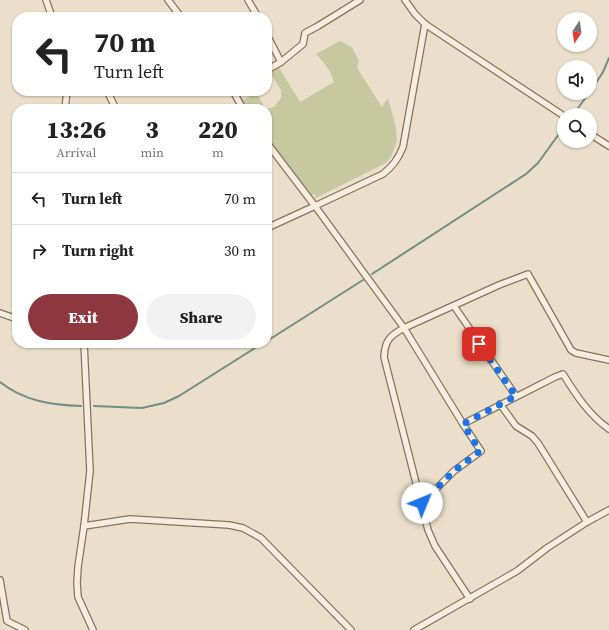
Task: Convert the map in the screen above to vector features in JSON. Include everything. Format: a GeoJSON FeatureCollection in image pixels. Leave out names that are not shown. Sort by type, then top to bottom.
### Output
{"type":"FeatureCollection","features":[{"type":"Feature","properties":{"kind":"street"},"geometry":{"type":"LineString","coordinates":[[46,0],[50,12]]}},
{"type":"Feature","properties":{"kind":"street"},"geometry":{"type":"LineString","coordinates":[[168,0],[177,12]]}},
{"type":"Feature","properties":{"kind":"street"},"geometry":{"type":"LineString","coordinates":[[248,0],[255,12]]}},
{"type":"Feature","properties":{"kind":"street"},"geometry":{"type":"LineString","coordinates":[[272,67],[281,62],[303,44],[305,33],[360,0]]}},
{"type":"Feature","properties":{"kind":"street"},"geometry":{"type":"LineString","coordinates":[[405,0],[425,24],[557,111]]}},
{"type":"Feature","properties":{"kind":"street"},"geometry":{"type":"LineString","coordinates":[[272,226],[383,174],[393,167],[403,147],[425,24]]}},
{"type":"Feature","properties":{"kind":"street"},"geometry":{"type":"LineString","coordinates":[[272,45],[281,62]]}},
{"type":"Feature","properties":{"kind":"street"},"geometry":{"type":"LineString","coordinates":[[597,138],[609,146]]}},
{"type":"Feature","properties":{"kind":"street"},"geometry":{"type":"LineString","coordinates":[[272,150],[404,328],[480,451],[454,471],[422,503]]}},
{"type":"Feature","properties":{"kind":"street"},"geometry":{"type":"LineString","coordinates":[[470,599],[435,546],[428,530],[384,358],[388,340],[395,333],[404,328],[499,285],[528,274],[571,350],[576,353],[609,360]]}},
{"type":"Feature","properties":{"kind":"street"},"geometry":{"type":"LineString","coordinates":[[454,306],[516,396]]}},
{"type":"Feature","properties":{"kind":"street"},"geometry":{"type":"LineString","coordinates":[[0,313],[12,317]]}},
{"type":"Feature","properties":{"kind":"street"},"geometry":{"type":"LineString","coordinates":[[84,348],[90,471],[77,583],[78,597],[93,630]]}},
{"type":"Feature","properties":{"kind":"street"},"geometry":{"type":"LineString","coordinates":[[463,424],[500,404],[563,374],[575,394],[586,408],[609,429]]}},
{"type":"Feature","properties":{"kind":"street"},"geometry":{"type":"LineString","coordinates":[[500,404],[516,426],[532,436],[538,443],[587,522]]}},
{"type":"Feature","properties":{"kind":"street"},"geometry":{"type":"LineString","coordinates":[[414,630],[517,571],[547,548],[587,522],[609,510]]}},
{"type":"Feature","properties":{"kind":"street"},"geometry":{"type":"LineString","coordinates":[[84,526],[130,519],[228,524],[243,528],[261,538],[350,630]]}},
{"type":"Feature","properties":{"kind":"street"},"geometry":{"type":"LineString","coordinates":[[0,580],[7,621]]}},
{"type":"Feature","properties":{"kind":"street"},"geometry":{"type":"LineString","coordinates":[[0,620],[7,621],[25,630]]}},
{"type":"Feature","properties":{"kind":"green space"},"geometry":{"type":"Polygon","coordinates":[[[340,41],[352,47],[359,61],[357,68],[382,107],[388,98],[396,128],[397,141],[391,157],[386,163],[314,199],[316,195],[313,194],[311,199],[272,147],[272,108],[281,98],[281,90],[272,76],[272,70],[278,66],[300,102],[334,82],[327,67],[316,54],[340,41]]]}},
{"type":"Feature","properties":{"kind":"green space"},"geometry":{"type":"Polygon","coordinates":[[[239,96],[244,100],[249,96],[258,96],[262,104],[243,104],[239,96]]]}},
{"type":"Feature","properties":{"kind":"waterway"},"geometry":{"type":"LineString","coordinates":[[597,81],[609,58]]}},
{"type":"Feature","properties":{"kind":"waterway"},"geometry":{"type":"LineString","coordinates":[[578,108],[584,100]]}},
{"type":"Feature","properties":{"kind":"waterway"},"geometry":{"type":"LineString","coordinates":[[372,274],[526,174],[538,163],[557,137]]}},
{"type":"Feature","properties":{"kind":"waterway"},"geometry":{"type":"LineString","coordinates":[[272,338],[363,280]]}},
{"type":"Feature","properties":{"kind":"waterway"},"geometry":{"type":"LineString","coordinates":[[94,406],[142,408],[164,403],[179,396],[255,348]]}},
{"type":"Feature","properties":{"kind":"waterway"},"geometry":{"type":"LineString","coordinates":[[0,382],[19,394],[38,401],[81,406]]}},
{"type":"Feature","properties":{"kind":"route"},"geometry":{"type":"LineString","coordinates":[[422,503],[454,471],[480,451],[463,424],[516,396],[479,344]]}}]}
